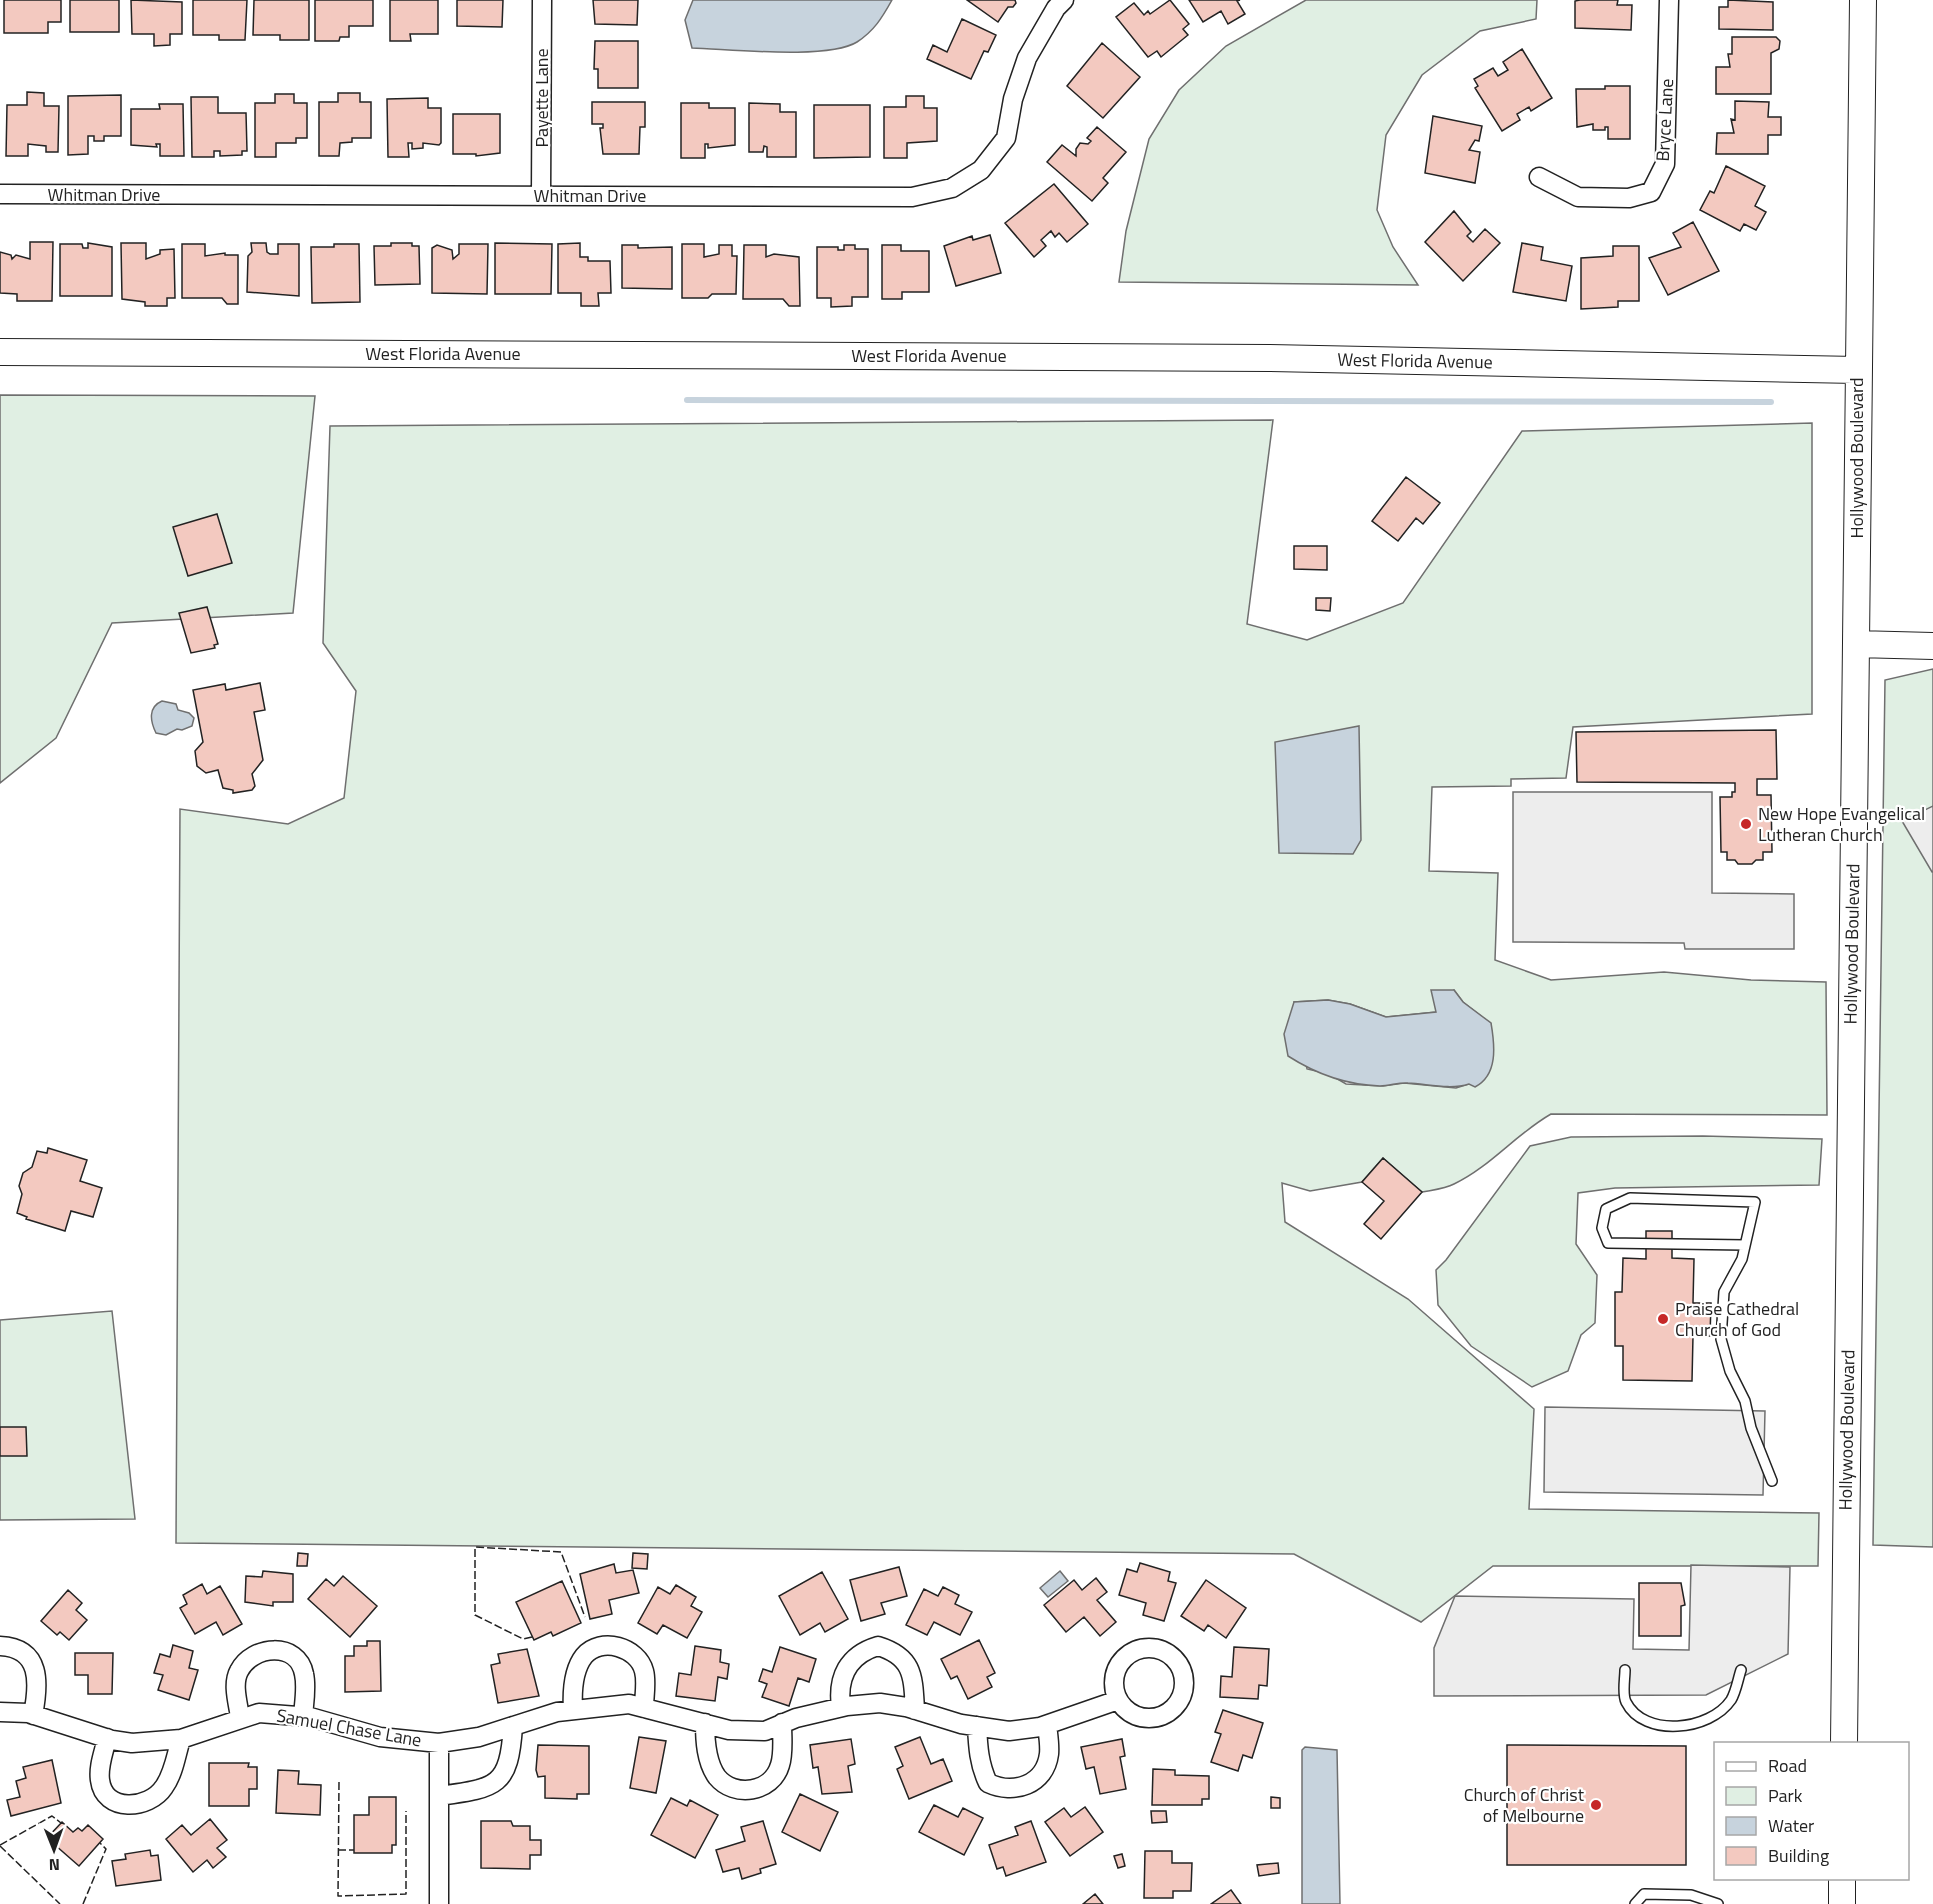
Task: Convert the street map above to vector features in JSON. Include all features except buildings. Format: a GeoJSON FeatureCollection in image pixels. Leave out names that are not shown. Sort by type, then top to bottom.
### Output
{"type":"FeatureCollection","features":[{"type":"Feature","properties":{"kind":"street","name":"Payette Lane"},"geometry":{"type":"LineString","coordinates":[[541,196],[542,0]]}},
{"type":"Feature","properties":{"kind":"street","name":"Whitman Drive"},"geometry":{"type":"LineString","coordinates":[[0,194],[912,197],[952,188],[981,170],[1006,138],[1013,99],[1027,58],[1056,8],[1064,0]]}},
{"type":"Feature","properties":{"kind":"street","name":"Bryce Lane"},"geometry":{"type":"LineString","coordinates":[[1539,177],[1578,197],[1629,198],[1651,192],[1665,164],[1669,0]]}},
{"type":"Feature","properties":{"kind":"street","name":"Hollywood Boulevard"},"geometry":{"type":"LineString","coordinates":[[1844,1742],[1857,370],[1863,0]]}},
{"type":"Feature","properties":{"kind":"street","name":"West Florida Avenue"},"geometry":{"type":"LineString","coordinates":[[0,352],[1257,358],[1857,370]]}},
{"type":"Feature","properties":{"kind":"street"},"geometry":{"type":"LineString","coordinates":[[1856,644],[1933,646]]}},
{"type":"Feature","properties":{"kind":"street"},"geometry":{"type":"LineString","coordinates":[[0,1646],[20,1650],[36,1671],[38,1690],[33,1714]]}},
{"type":"Feature","properties":{"kind":"street"},"geometry":{"type":"LineString","coordinates":[[573,1710],[574,1684],[584,1657],[592,1650],[606,1646],[620,1647],[633,1652],[640,1659],[645,1672],[644,1708]]}},
{"type":"Feature","properties":{"kind":"street"},"geometry":{"type":"LineString","coordinates":[[841,1707],[844,1669],[864,1650],[878,1646],[903,1658],[908,1666],[913,1677],[915,1710]]}},
{"type":"Feature","properties":{"kind":"street"},"geometry":{"type":"LineString","coordinates":[[240,1717],[236,1683],[238,1671],[254,1654],[265,1649],[292,1655],[300,1664],[304,1673],[303,1716]]}},
{"type":"Feature","properties":{"kind":"street","name":"Samuel Chase Lane"},"geometry":{"type":"LineString","coordinates":[[0,1712],[33,1714],[107,1738],[132,1743],[181,1739],[240,1717],[259,1713],[303,1716],[380,1737],[440,1743],[479,1737],[573,1710],[629,1704],[729,1730],[765,1731],[841,1707],[880,1703],[977,1726],[1009,1731],[1047,1725],[1119,1700]]}},
{"type":"Feature","properties":{"kind":"street"},"geometry":{"type":"LineString","coordinates":[[705,1723],[706,1749],[715,1774],[725,1786],[752,1790],[774,1779],[780,1765],[782,1724]]}},
{"type":"Feature","properties":{"kind":"street"},"geometry":{"type":"LineString","coordinates":[[977,1726],[983,1774],[988,1783],[1010,1789],[1022,1788],[1036,1780],[1044,1770],[1049,1754],[1047,1725]]}},
{"type":"Feature","properties":{"kind":"street"},"geometry":{"type":"LineString","coordinates":[[439,1796],[471,1792],[500,1779],[511,1758],[513,1726]]}},
{"type":"Feature","properties":{"kind":"street"},"geometry":{"type":"LineString","coordinates":[[107,1738],[99,1781],[104,1792],[113,1800],[134,1806],[152,1800],[163,1789],[172,1774],[181,1739]]}},
{"type":"Feature","properties":{"kind":"street"},"geometry":{"type":"LineString","coordinates":[[439,1904],[440,1743]]}},
{"type":"Feature","properties":{"kind":"street"},"geometry":{"type":"LineString","coordinates":[[1842,1880],[1842,1904]]}},
{"type":"Feature","properties":{"kind":"lane"},"geometry":{"type":"LineString","coordinates":[[1745,1245],[1608,1243],[1602,1227],[1606,1209],[1630,1198],[1755,1202],[1742,1259],[1724,1292],[1721,1339],[1730,1371],[1744,1401],[1751,1428],[1772,1481]]}},
{"type":"Feature","properties":{"kind":"lane"},"geometry":{"type":"LineString","coordinates":[[1625,1670],[1624,1700],[1634,1714],[1652,1724],[1681,1725],[1707,1721],[1731,1700],[1742,1670]]}},
{"type":"Feature","properties":{"kind":"lane"},"geometry":{"type":"LineString","coordinates":[[1635,1904],[1644,1894],[1691,1895],[1718,1904]]}},
{"type":"Feature","properties":{"kind":"green space"},"geometry":{"type":"Polygon","coordinates":[[[1306,0],[1537,0],[1536,19],[1480,31],[1422,75],[1386,135],[1377,210],[1393,247],[1418,285],[1119,282],[1126,231],[1149,139],[1179,90],[1226,46],[1306,0]]]}},
{"type":"Feature","properties":{"kind":"green space"},"geometry":{"type":"Polygon","coordinates":[[[0,395],[315,396],[293,613],[112,623],[56,738],[0,783],[0,395]]]}},
{"type":"Feature","properties":{"kind":"green space"},"geometry":{"type":"Polygon","coordinates":[[[1273,420],[1247,624],[1307,640],[1403,603],[1522,431],[1812,423],[1812,714],[1573,727],[1566,778],[1511,779],[1511,786],[1432,787],[1429,871],[1498,873],[1495,960],[1551,980],[1664,972],[1751,980],[1826,982],[1827,1115],[1551,1114],[1479,1169],[1443,1188],[1422,1192],[1383,1158],[1362,1182],[1310,1191],[1282,1183],[1285,1222],[1408,1299],[1534,1409],[1529,1509],[1819,1513],[1818,1566],[1493,1566],[1421,1622],[1294,1554],[176,1543],[180,809],[288,824],[344,798],[356,691],[323,643],[330,426],[1273,420]],[[1454,990],[1437,1012],[1386,1017],[1350,1004],[1328,1000],[1294,1002],[1307,1069],[1329,1074],[1346,1084],[1383,1086],[1404,1083],[1456,1088],[1469,1084],[1491,1024],[1463,1002],[1454,990]]]}},
{"type":"Feature","properties":{"kind":"green space"},"geometry":{"type":"Polygon","coordinates":[[[1933,669],[1933,1547],[1873,1545],[1885,680],[1933,669]]]}},
{"type":"Feature","properties":{"kind":"green space"},"geometry":{"type":"Polygon","coordinates":[[[1703,1136],[1822,1139],[1819,1185],[1615,1188],[1578,1193],[1576,1244],[1597,1275],[1595,1323],[1581,1335],[1568,1371],[1532,1387],[1471,1346],[1438,1305],[1436,1270],[1446,1260],[1530,1146],[1571,1137],[1703,1136]]]}},
{"type":"Feature","properties":{"kind":"green space"},"geometry":{"type":"Polygon","coordinates":[[[112,1311],[135,1519],[0,1520],[0,1320],[112,1311]]]}},
{"type":"Feature","properties":{"kind":"shaded area"},"geometry":{"type":"Polygon","coordinates":[[[1513,792],[1712,792],[1712,893],[1794,894],[1794,949],[1685,949],[1684,943],[1513,942],[1513,792]]]}},
{"type":"Feature","properties":{"kind":"shaded area"},"geometry":{"type":"Polygon","coordinates":[[[1933,806],[1933,872],[1932,872],[1902,821],[1933,806]]]}},
{"type":"Feature","properties":{"kind":"shaded area"},"geometry":{"type":"Polygon","coordinates":[[[1545,1407],[1765,1411],[1763,1495],[1544,1492],[1545,1407]]]}},
{"type":"Feature","properties":{"kind":"shaded area"},"geometry":{"type":"Polygon","coordinates":[[[1691,1565],[1790,1567],[1788,1654],[1706,1695],[1434,1696],[1434,1648],[1455,1596],[1634,1599],[1633,1649],[1689,1650],[1691,1565]]]}},
{"type":"Feature","properties":{"kind":"water"},"geometry":{"type":"Polygon","coordinates":[[[693,0],[892,0],[877,24],[857,42],[824,51],[778,52],[692,48],[685,20],[693,0]]]}},
{"type":"Feature","properties":{"kind":"water"},"geometry":{"type":"Polygon","coordinates":[[[162,701],[176,704],[178,710],[189,713],[194,718],[192,726],[182,730],[177,729],[166,735],[156,733],[152,724],[152,711],[162,701]]]}},
{"type":"Feature","properties":{"kind":"water"},"geometry":{"type":"Polygon","coordinates":[[[1359,726],[1361,840],[1353,854],[1279,853],[1275,742],[1359,726]]]}},
{"type":"Feature","properties":{"kind":"water"},"geometry":{"type":"Polygon","coordinates":[[[1431,990],[1454,990],[1463,1002],[1491,1023],[1494,1050],[1491,1068],[1488,1075],[1475,1087],[1469,1084],[1447,1087],[1405,1083],[1368,1085],[1344,1081],[1321,1073],[1288,1056],[1284,1034],[1294,1002],[1328,1000],[1350,1004],[1386,1017],[1436,1012],[1431,990]]]}},
{"type":"Feature","properties":{"kind":"water"},"geometry":{"type":"Polygon","coordinates":[[[1060,1571],[1068,1581],[1048,1597],[1040,1588],[1060,1571]]]}},
{"type":"Feature","properties":{"kind":"water"},"geometry":{"type":"Polygon","coordinates":[[[1305,1747],[1337,1750],[1340,1904],[1302,1904],[1302,1750],[1305,1747]]]}},
{"type":"Feature","properties":{"kind":"waterway"},"geometry":{"type":"LineString","coordinates":[[687,400],[1771,402]]}},
{"type":"Feature","properties":{"kind":"fence"},"geometry":{"type":"LineString","coordinates":[[532,1637],[523,1639],[475,1615],[475,1547],[561,1552],[585,1617]]}},
{"type":"Feature","properties":{"kind":"fence"},"geometry":{"type":"LineString","coordinates":[[339,1782],[338,1896],[406,1894],[406,1811]]}},
{"type":"Feature","properties":{"kind":"fence"},"geometry":{"type":"LineString","coordinates":[[0,1845],[52,1816],[61,1823]]}},
{"type":"Feature","properties":{"kind":"fence"},"geometry":{"type":"LineString","coordinates":[[83,1904],[106,1849],[100,1843]]}},
{"type":"Feature","properties":{"kind":"fence"},"geometry":{"type":"LineString","coordinates":[[0,1846],[60,1904]]}},
{"type":"Feature","properties":{"kind":"fence"},"geometry":{"type":"LineString","coordinates":[[338,1850],[354,1850]]}},
{"type":"Feature","properties":{"kind":"place","name":"New Hope Evangelical Lutheran Church"},"geometry":{"type":"Point","coordinates":[1746,824]}},
{"type":"Feature","properties":{"kind":"place","name":"Praise Cathedral Church of God"},"geometry":{"type":"Point","coordinates":[1663,1319]}},
{"type":"Feature","properties":{"kind":"place","name":"Church of Christ of Melbourne"},"geometry":{"type":"Point","coordinates":[1596,1805]}}]}
